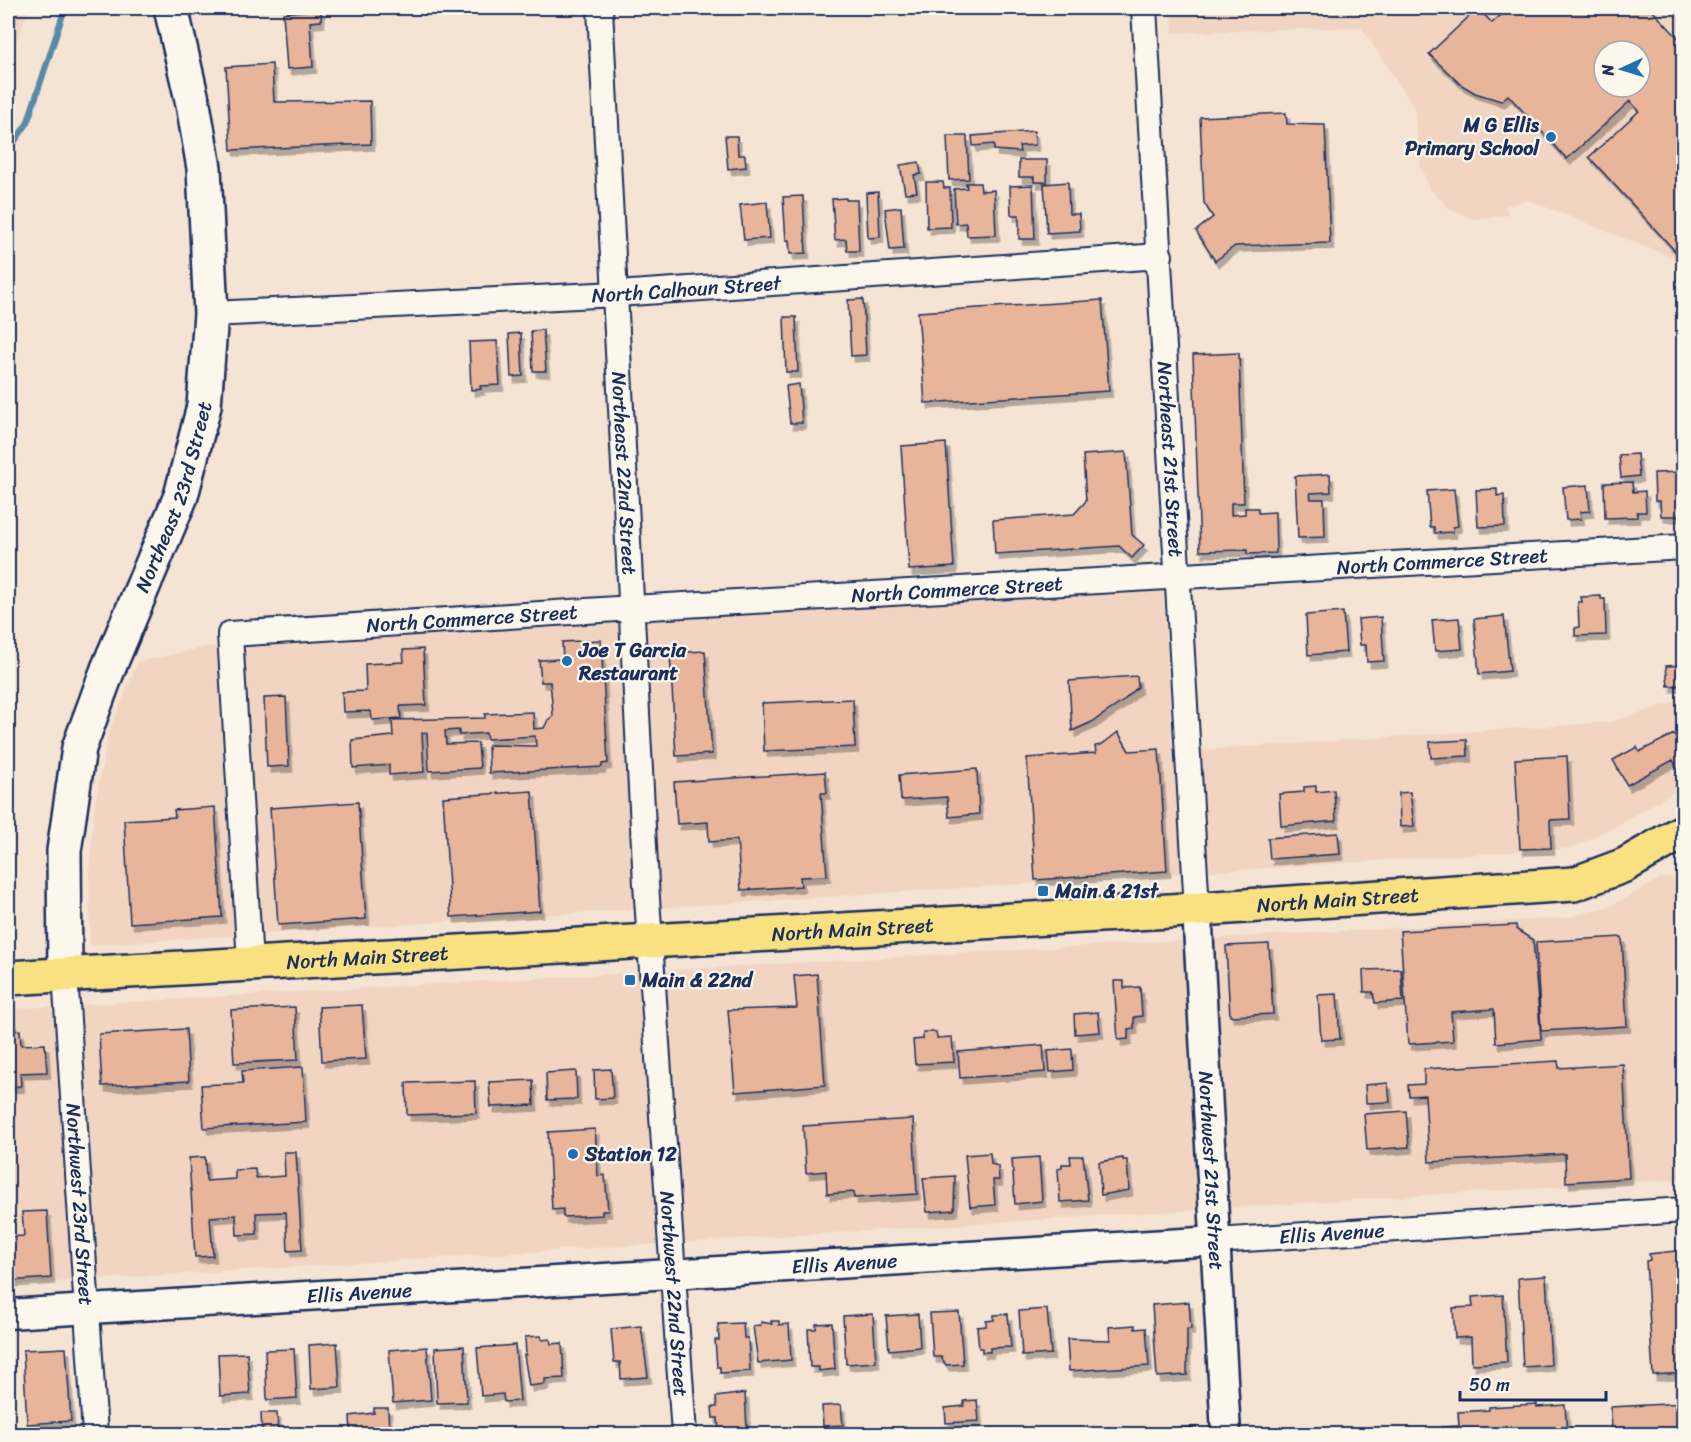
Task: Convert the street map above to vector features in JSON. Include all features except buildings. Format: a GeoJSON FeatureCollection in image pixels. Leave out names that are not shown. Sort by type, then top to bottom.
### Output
{"type":"FeatureCollection","features":[{"type":"Feature","properties":{"kind":"main road","name":"Northeast 23rd Street"},"geometry":{"type":"LineString","coordinates":[[65,974],[64,851],[80,748],[108,669],[181,496],[204,406],[211,314],[204,168],[193,104],[174,23]]}},
{"type":"Feature","properties":{"kind":"main road","name":"North Main Street"},"geometry":{"type":"LineString","coordinates":[[8,978],[1197,909],[1574,884],[1668,849],[1683,831]]}},
{"type":"Feature","properties":{"kind":"street","name":"Northeast 21st Street"},"geometry":{"type":"LineString","coordinates":[[1144,8],[1197,909]]}},
{"type":"Feature","properties":{"kind":"street","name":"Northeast 22nd Street"},"geometry":{"type":"LineString","coordinates":[[600,9],[617,294],[646,884],[652,939]]}},
{"type":"Feature","properties":{"kind":"street","name":"North Calhoun Street"},"geometry":{"type":"LineString","coordinates":[[211,314],[617,294],[1160,256]]}},
{"type":"Feature","properties":{"kind":"street","name":"North Commerce Street"},"geometry":{"type":"LineString","coordinates":[[250,963],[230,634],[632,608],[1683,547]]}},
{"type":"Feature","properties":{"kind":"street","name":"Northwest 21st Street"},"geometry":{"type":"LineString","coordinates":[[1197,909],[1226,1434]]}},
{"type":"Feature","properties":{"kind":"street","name":"Northwest 22nd Street"},"geometry":{"type":"LineString","coordinates":[[652,939],[684,1434]]}},
{"type":"Feature","properties":{"kind":"street","name":"Northwest 23rd Street"},"geometry":{"type":"LineString","coordinates":[[65,974],[95,1434]]}},
{"type":"Feature","properties":{"kind":"street","name":"Ellis Avenue"},"geometry":{"type":"LineString","coordinates":[[8,1314],[1216,1241],[1683,1210]]}},
{"type":"Feature","properties":{"kind":"shaded area"},"geometry":{"type":"Polygon","coordinates":[[[8,8],[29,8],[8,62],[8,8]]]}},
{"type":"Feature","properties":{"kind":"shaded area","name":"M G Ellis Primary School"},"geometry":{"type":"Polygon","coordinates":[[[1171,8],[1683,8],[1683,262],[1528,200],[1505,206],[1508,215],[1474,219],[1450,209],[1429,188],[1421,167],[1414,107],[1361,27],[1173,33],[1171,8]]]}},
{"type":"Feature","properties":{"kind":"shaded area"},"geometry":{"type":"Polygon","coordinates":[[[1163,590],[1173,752],[1611,722],[1683,699],[1683,786],[1629,819],[1572,848],[90,945],[89,871],[94,808],[109,732],[138,662],[206,647],[1163,590]]]}},
{"type":"Feature","properties":{"kind":"shaded area"},"geometry":{"type":"Polygon","coordinates":[[[1683,877],[1683,1179],[8,1285],[8,1009],[1565,918],[1611,906],[1661,878],[1683,877]]]}},
{"type":"Feature","properties":{"kind":"waterway"},"geometry":{"type":"LineString","coordinates":[[8,151],[27,124],[65,8]]}},
{"type":"Feature","properties":{"kind":"place","name":"M G Ellis Primary School"},"geometry":{"type":"Point","coordinates":[1551,137]}},
{"type":"Feature","properties":{"kind":"place","name":"Joe T Garcia Restaurant"},"geometry":{"type":"Point","coordinates":[567,661]}},
{"type":"Feature","properties":{"kind":"place","name":"Main & 21st"},"geometry":{"type":"Point","coordinates":[1043,891]}},
{"type":"Feature","properties":{"kind":"place","name":"Main & 22nd"},"geometry":{"type":"Point","coordinates":[630,980]}},
{"type":"Feature","properties":{"kind":"place","name":"Station 12"},"geometry":{"type":"Point","coordinates":[573,1154]}}]}
